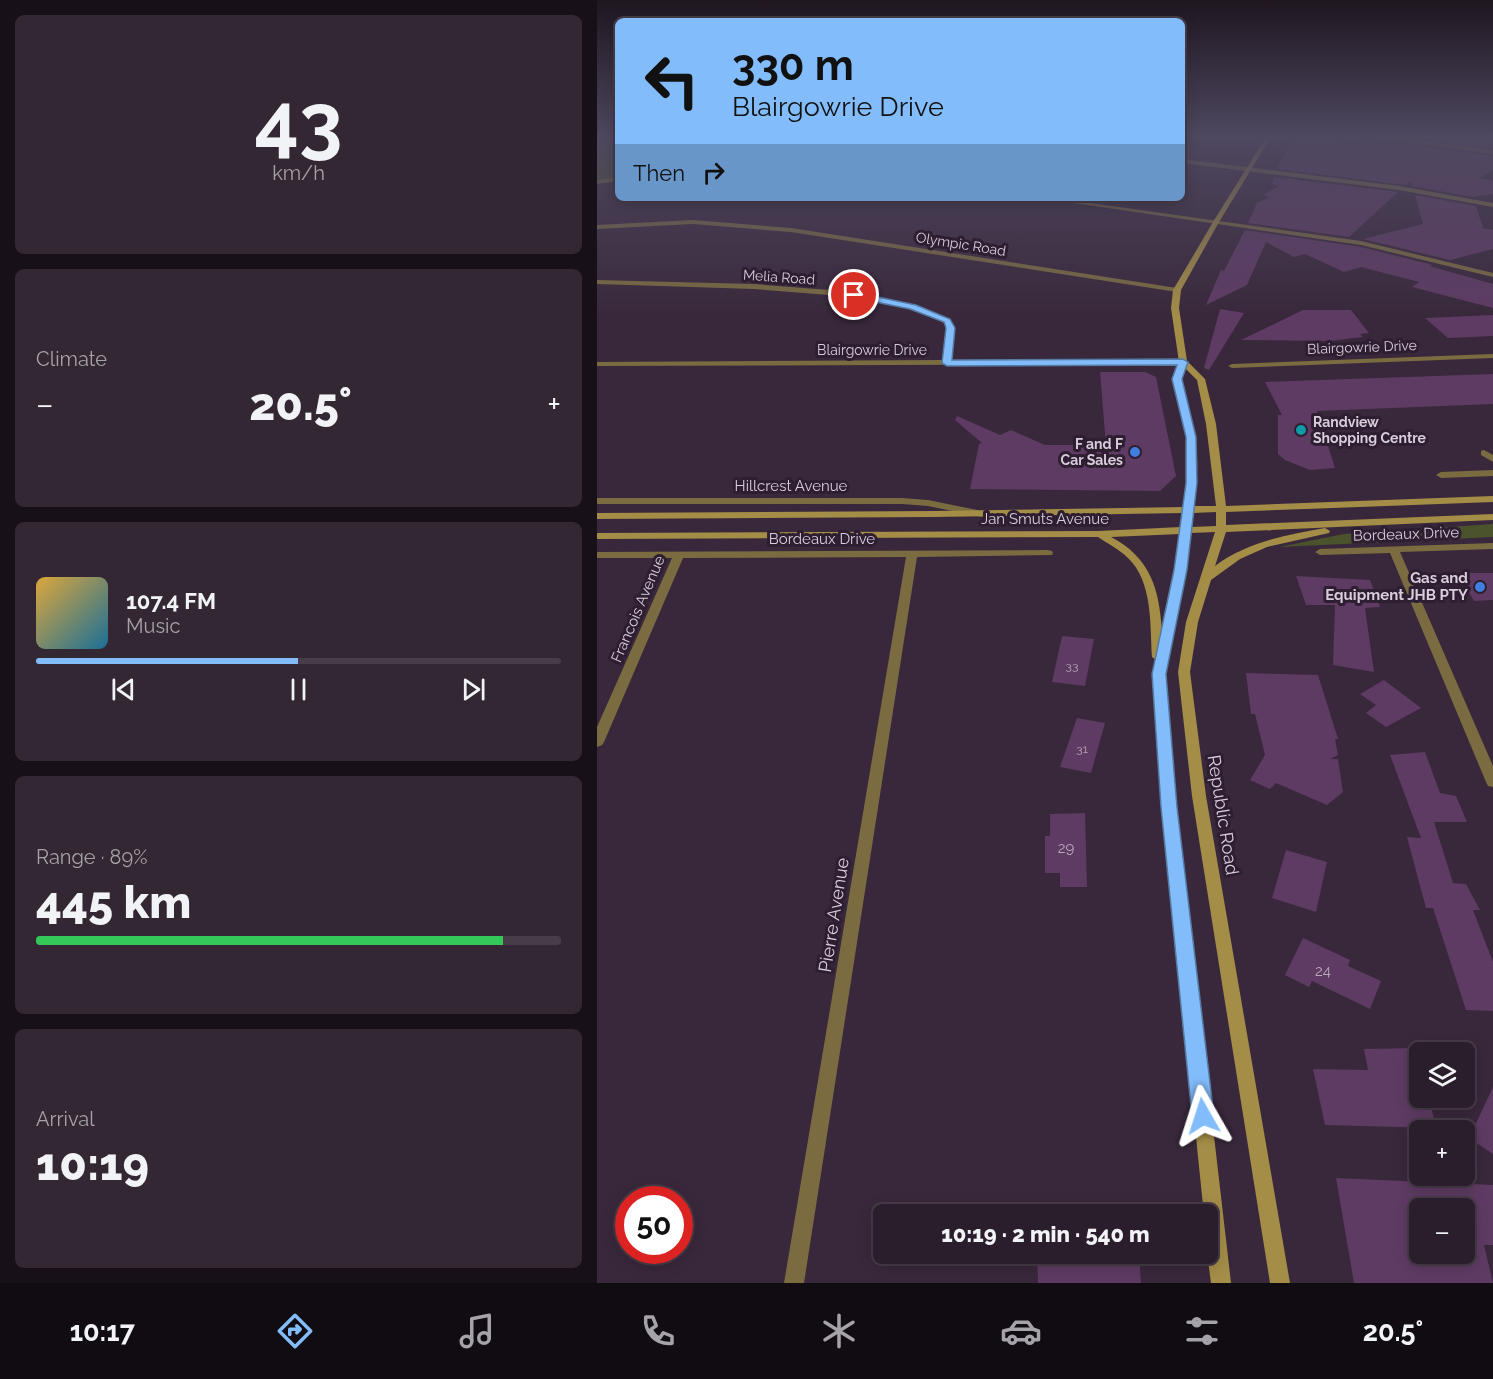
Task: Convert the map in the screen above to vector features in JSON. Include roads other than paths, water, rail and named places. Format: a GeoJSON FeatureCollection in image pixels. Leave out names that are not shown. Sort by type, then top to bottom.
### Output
{"type":"FeatureCollection","features":[{"type":"Feature","properties":{"kind":"main road"},"geometry":{"type":"LineString","coordinates":[[1159,674],[1181,570],[1192,483],[1191,437],[1177,379],[1183,362],[1175,308],[1177,290],[1232,197]]}},
{"type":"Feature","properties":{"kind":"main road","name":"Republic Road"},"geometry":{"type":"LineString","coordinates":[[1183,362],[1201,379],[1211,424],[1221,508],[1221,530],[1192,622],[1184,672],[1199,796],[1280,1283]]}},
{"type":"Feature","properties":{"kind":"main road","name":"Jan Smuts Avenue"},"geometry":{"type":"LineString","coordinates":[[597,516],[985,514],[1188,510],[1493,499]]}},
{"type":"Feature","properties":{"kind":"main road","name":"Jan Smuts Avenue"},"geometry":{"type":"LineString","coordinates":[[597,536],[1098,534],[1493,517]]}},
{"type":"Feature","properties":{"kind":"main road"},"geometry":{"type":"LineString","coordinates":[[1208,577],[1236,555],[1268,542],[1380,522]]}},
{"type":"Feature","properties":{"kind":"main road"},"geometry":{"type":"LineString","coordinates":[[1098,534],[1114,541],[1142,565],[1154,612],[1169,807],[1221,1283]]}},
{"type":"Feature","properties":{"kind":"street"},"geometry":{"type":"LineString","coordinates":[[1445,197],[1493,206]]}},
{"type":"Feature","properties":{"kind":"street"},"geometry":{"type":"LineString","coordinates":[[1064,201],[1386,248],[1493,275]]}},
{"type":"Feature","properties":{"kind":"street","name":"Olympic Road"},"geometry":{"type":"LineString","coordinates":[[597,227],[693,222],[791,230],[1177,290]]}},
{"type":"Feature","properties":{"kind":"street","name":"Melia Road"},"geometry":{"type":"LineString","coordinates":[[597,282],[754,286],[877,298],[913,307],[947,321],[951,328],[947,363]]}},
{"type":"Feature","properties":{"kind":"street","name":"Blairgowrie Drive"},"geometry":{"type":"LineString","coordinates":[[1232,366],[1493,356]]}},
{"type":"Feature","properties":{"kind":"street","name":"Blairgowrie Drive"},"geometry":{"type":"LineString","coordinates":[[597,364],[1183,362]]}},
{"type":"Feature","properties":{"kind":"street"},"geometry":{"type":"LineString","coordinates":[[1441,474],[1493,473]]}},
{"type":"Feature","properties":{"kind":"street","name":"Hillcrest Avenue"},"geometry":{"type":"LineString","coordinates":[[597,501],[902,501],[928,503],[985,514]]}},
{"type":"Feature","properties":{"kind":"street","name":"Bordeaux Drive"},"geometry":{"type":"LineString","coordinates":[[1320,552],[1493,546]]}},
{"type":"Feature","properties":{"kind":"street"},"geometry":{"type":"LineString","coordinates":[[1394,550],[1493,782]]}},
{"type":"Feature","properties":{"kind":"street","name":"Bordeaux Drive"},"geometry":{"type":"LineString","coordinates":[[597,555],[1048,553]]}},
{"type":"Feature","properties":{"kind":"street","name":"Francois Avenue"},"geometry":{"type":"LineString","coordinates":[[597,742],[679,554]]}},
{"type":"Feature","properties":{"kind":"street","name":"Pierre Avenue"},"geometry":{"type":"LineString","coordinates":[[794,1283],[912,554]]}},
{"type":"Feature","properties":{"kind":"place","name":"Randview Shopping Centre"},"geometry":{"type":"Point","coordinates":[1301,430]}},
{"type":"Feature","properties":{"kind":"place","name":"F and F Car Sales"},"geometry":{"type":"Point","coordinates":[1135,452]}},
{"type":"Feature","properties":{"kind":"place","name":"Gas and Equipment JHB PTY"},"geometry":{"type":"Point","coordinates":[1480,587]}}]}
